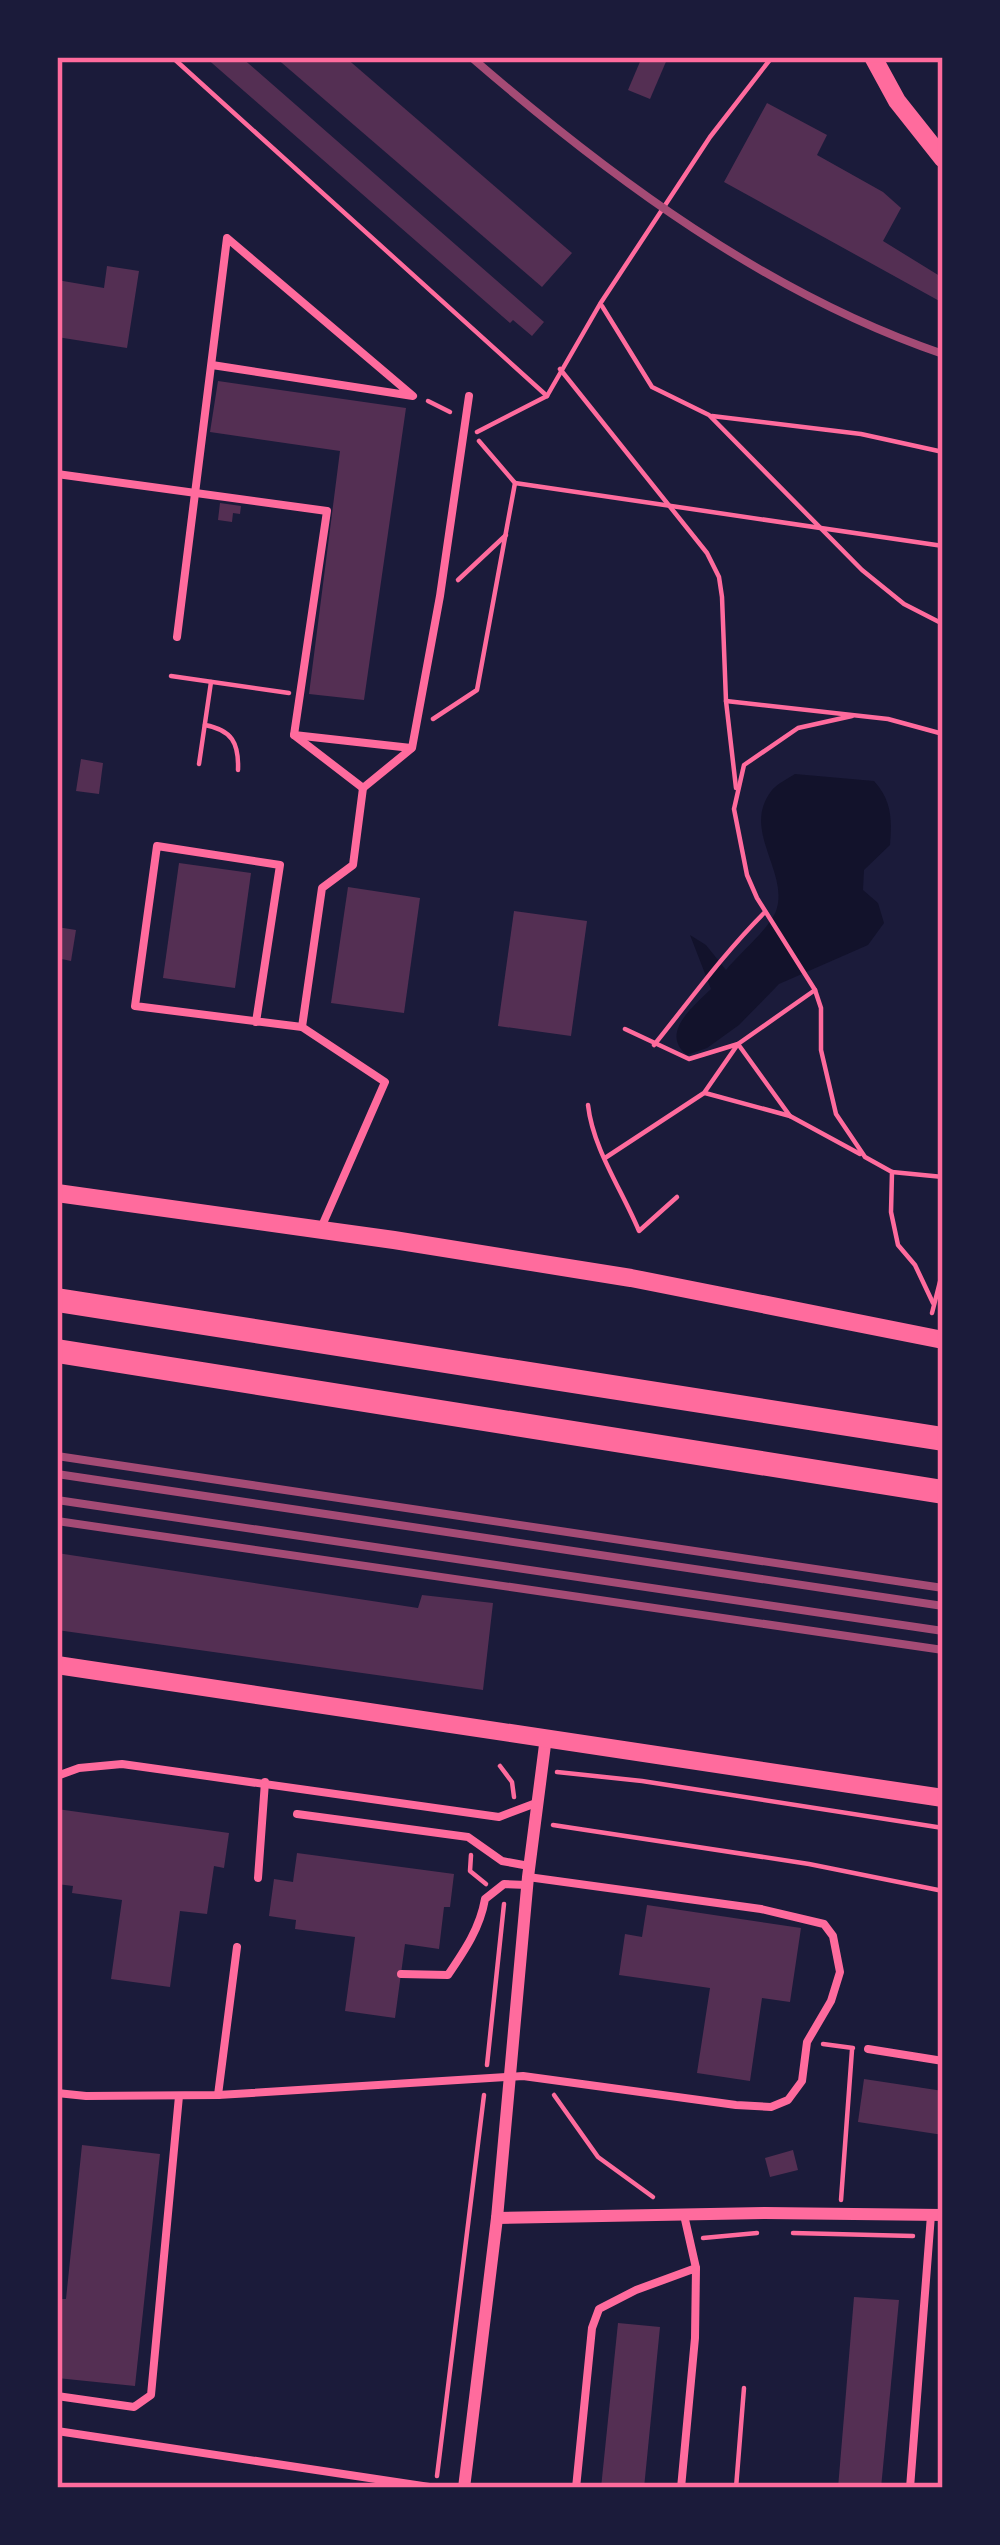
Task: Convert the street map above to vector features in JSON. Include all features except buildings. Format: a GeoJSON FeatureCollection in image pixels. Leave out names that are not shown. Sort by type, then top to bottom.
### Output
{"type":"FeatureCollection","features":[{"type":"Feature","properties":{"kind":"main road"},"geometry":{"type":"LineString","coordinates":[[57,1300],[943,1439]]}},
{"type":"Feature","properties":{"kind":"main road"},"geometry":{"type":"LineString","coordinates":[[57,1351],[943,1492]]}},
{"type":"Feature","properties":{"kind":"street"},"geometry":{"type":"LineString","coordinates":[[873,57],[897,101],[943,159]]}},
{"type":"Feature","properties":{"kind":"street"},"geometry":{"type":"LineString","coordinates":[[57,1193],[631,1278],[943,1340]]}},
{"type":"Feature","properties":{"kind":"street"},"geometry":{"type":"LineString","coordinates":[[57,1665],[943,1798]]}},
{"type":"Feature","properties":{"kind":"street"},"geometry":{"type":"LineString","coordinates":[[464,2488],[546,1737]]}},
{"type":"Feature","properties":{"kind":"street"},"geometry":{"type":"LineString","coordinates":[[497,2218],[937,2214]]}},
{"type":"Feature","properties":{"kind":"lane"},"geometry":{"type":"LineString","coordinates":[[178,637],[227,238],[412,396],[212,365]]}},
{"type":"Feature","properties":{"kind":"lane"},"geometry":{"type":"LineString","coordinates":[[302,1027],[322,888],[353,866],[363,788],[412,748],[418,728],[469,396]]}},
{"type":"Feature","properties":{"kind":"lane"},"geometry":{"type":"LineString","coordinates":[[57,474],[327,511],[294,735]]}},
{"type":"Feature","properties":{"kind":"lane"},"geometry":{"type":"LineString","coordinates":[[294,735],[412,748]]}},
{"type":"Feature","properties":{"kind":"lane"},"geometry":{"type":"LineString","coordinates":[[294,735],[363,788]]}},
{"type":"Feature","properties":{"kind":"lane"},"geometry":{"type":"LineString","coordinates":[[256,1022],[280,865],[157,846],[135,1006],[256,1022],[302,1027],[385,1082],[320,1230]]}},
{"type":"Feature","properties":{"kind":"lane"},"geometry":{"type":"LineString","coordinates":[[57,1776],[79,1768],[122,1764],[499,1817],[536,1803]]}},
{"type":"Feature","properties":{"kind":"lane"},"geometry":{"type":"LineString","coordinates":[[258,1878],[265,1782]]}},
{"type":"Feature","properties":{"kind":"lane"},"geometry":{"type":"LineString","coordinates":[[57,2093],[218,2095],[508,2077],[771,2107],[788,2100],[802,2081],[807,2042],[831,2001],[840,1972],[833,1936],[824,1924],[761,1909],[528,1876],[468,1838],[297,1814]]}},
{"type":"Feature","properties":{"kind":"lane"},"geometry":{"type":"LineString","coordinates":[[401,1974],[448,1975],[482,1917],[485,1899],[504,1884],[528,1876]]}},
{"type":"Feature","properties":{"kind":"lane"},"geometry":{"type":"LineString","coordinates":[[218,2095],[237,1947]]}},
{"type":"Feature","properties":{"kind":"lane"},"geometry":{"type":"LineString","coordinates":[[868,2049],[943,2061]]}},
{"type":"Feature","properties":{"kind":"lane"},"geometry":{"type":"LineString","coordinates":[[57,2396],[134,2407],[151,2395],[179,2096]]}},
{"type":"Feature","properties":{"kind":"lane"},"geometry":{"type":"LineString","coordinates":[[910,2488],[931,2236],[937,2214]]}},
{"type":"Feature","properties":{"kind":"lane"},"geometry":{"type":"LineString","coordinates":[[681,2488],[695,2338],[696,2268],[684,2215]]}},
{"type":"Feature","properties":{"kind":"lane"},"geometry":{"type":"LineString","coordinates":[[576,2488],[592,2328],[598,2309],[696,2268]]}},
{"type":"Feature","properties":{"kind":"lane"},"geometry":{"type":"LineString","coordinates":[[57,2431],[436,2488]]}},
{"type":"Feature","properties":{"kind":"path"},"geometry":{"type":"LineString","coordinates":[[172,57],[547,396]]}},
{"type":"Feature","properties":{"kind":"path"},"geometry":{"type":"LineString","coordinates":[[772,57],[710,137],[600,304],[547,396],[473,434],[515,483],[942,547]]}},
{"type":"Feature","properties":{"kind":"path"},"geometry":{"type":"LineString","coordinates":[[600,304],[652,387],[709,415],[862,570],[904,604],[943,624]]}},
{"type":"Feature","properties":{"kind":"path"},"geometry":{"type":"LineString","coordinates":[[560,369],[707,553],[719,578],[737,795]]}},
{"type":"Feature","properties":{"kind":"path"},"geometry":{"type":"LineString","coordinates":[[441,405],[457,418]]}},
{"type":"Feature","properties":{"kind":"path"},"geometry":{"type":"LineString","coordinates":[[709,415],[861,434],[943,452]]}},
{"type":"Feature","properties":{"kind":"path"},"geometry":{"type":"LineString","coordinates":[[418,728],[477,690],[515,483]]}},
{"type":"Feature","properties":{"kind":"path"},"geometry":{"type":"LineString","coordinates":[[440,596],[506,535]]}},
{"type":"Feature","properties":{"kind":"path"},"geometry":{"type":"LineString","coordinates":[[171,676],[300,694]]}},
{"type":"Feature","properties":{"kind":"path"},"geometry":{"type":"LineString","coordinates":[[199,764],[211,682]]}},
{"type":"Feature","properties":{"kind":"path"},"geometry":{"type":"LineString","coordinates":[[726,701],[889,719],[943,734]]}},
{"type":"Feature","properties":{"kind":"path"},"geometry":{"type":"LineString","coordinates":[[852,716],[798,728],[744,765],[734,809],[747,874],[815,990],[821,1050],[836,1114],[866,1157]]}},
{"type":"Feature","properties":{"kind":"path"},"geometry":{"type":"LineString","coordinates":[[205,725],[220,728],[234,739],[239,746],[238,770]]}},
{"type":"Feature","properties":{"kind":"path"},"geometry":{"type":"LineString","coordinates":[[654,1045],[718,959],[765,911]]}},
{"type":"Feature","properties":{"kind":"path"},"geometry":{"type":"LineString","coordinates":[[625,1029],[689,1059],[738,1044],[815,990]]}},
{"type":"Feature","properties":{"kind":"path"},"geometry":{"type":"LineString","coordinates":[[605,1158],[704,1093],[738,1044]]}},
{"type":"Feature","properties":{"kind":"path"},"geometry":{"type":"LineString","coordinates":[[738,1044],[790,1116]]}},
{"type":"Feature","properties":{"kind":"path"},"geometry":{"type":"LineString","coordinates":[[704,1093],[790,1116],[892,1172],[943,1177]]}},
{"type":"Feature","properties":{"kind":"path"},"geometry":{"type":"LineString","coordinates":[[588,1106],[591,1131],[639,1231],[677,1197]]}},
{"type":"Feature","properties":{"kind":"path"},"geometry":{"type":"LineString","coordinates":[[892,1172],[891,1212],[898,1245],[915,1264],[933,1303]]}},
{"type":"Feature","properties":{"kind":"path"},"geometry":{"type":"LineString","coordinates":[[932,1313],[943,1270]]}},
{"type":"Feature","properties":{"kind":"path"},"geometry":{"type":"LineString","coordinates":[[541,1770],[943,1828]]}},
{"type":"Feature","properties":{"kind":"path"},"geometry":{"type":"LineString","coordinates":[[552,1825],[808,1864],[943,1891]]}},
{"type":"Feature","properties":{"kind":"path"},"geometry":{"type":"LineString","coordinates":[[807,2042],[868,2049]]}},
{"type":"Feature","properties":{"kind":"path"},"geometry":{"type":"LineString","coordinates":[[842,2212],[853,2048]]}},
{"type":"Feature","properties":{"kind":"path"},"geometry":{"type":"LineString","coordinates":[[436,2488],[485,2081]]}},
{"type":"Feature","properties":{"kind":"path"},"geometry":{"type":"LineString","coordinates":[[547,2086],[598,2157],[684,2215]]}},
{"type":"Feature","properties":{"kind":"path"},"geometry":{"type":"LineString","coordinates":[[690,2239],[761,2233]]}},
{"type":"Feature","properties":{"kind":"path"},"geometry":{"type":"LineString","coordinates":[[784,2233],[931,2236]]}},
{"type":"Feature","properties":{"kind":"path"},"geometry":{"type":"LineString","coordinates":[[736,2488],[744,2388]]}},
{"type":"Feature","properties":{"kind":"shaded area"},"geometry":{"type":"Polygon","coordinates":[[[795,774],[874,781],[884,796],[891,819],[890,845],[864,870],[863,890],[878,903],[884,923],[868,945],[779,984],[739,1025],[707,1048],[687,1055],[679,1047],[678,1029],[711,989],[690,935],[706,945],[726,970],[772,918],[779,896],[761,820],[772,790],[795,774]]]}},
{"type":"Feature","properties":{"kind":"railway"},"geometry":{"type":"LineString","coordinates":[[471,57],[635,188],[753,266],[878,329],[943,354]]}},
{"type":"Feature","properties":{"kind":"railway"},"geometry":{"type":"LineString","coordinates":[[57,1456],[943,1588]]}},
{"type":"Feature","properties":{"kind":"railway"},"geometry":{"type":"LineString","coordinates":[[57,1474],[943,1606]]}},
{"type":"Feature","properties":{"kind":"railway"},"geometry":{"type":"LineString","coordinates":[[57,1500],[943,1631]]}},
{"type":"Feature","properties":{"kind":"railway"},"geometry":{"type":"LineString","coordinates":[[57,1521],[943,1650]]}}]}
